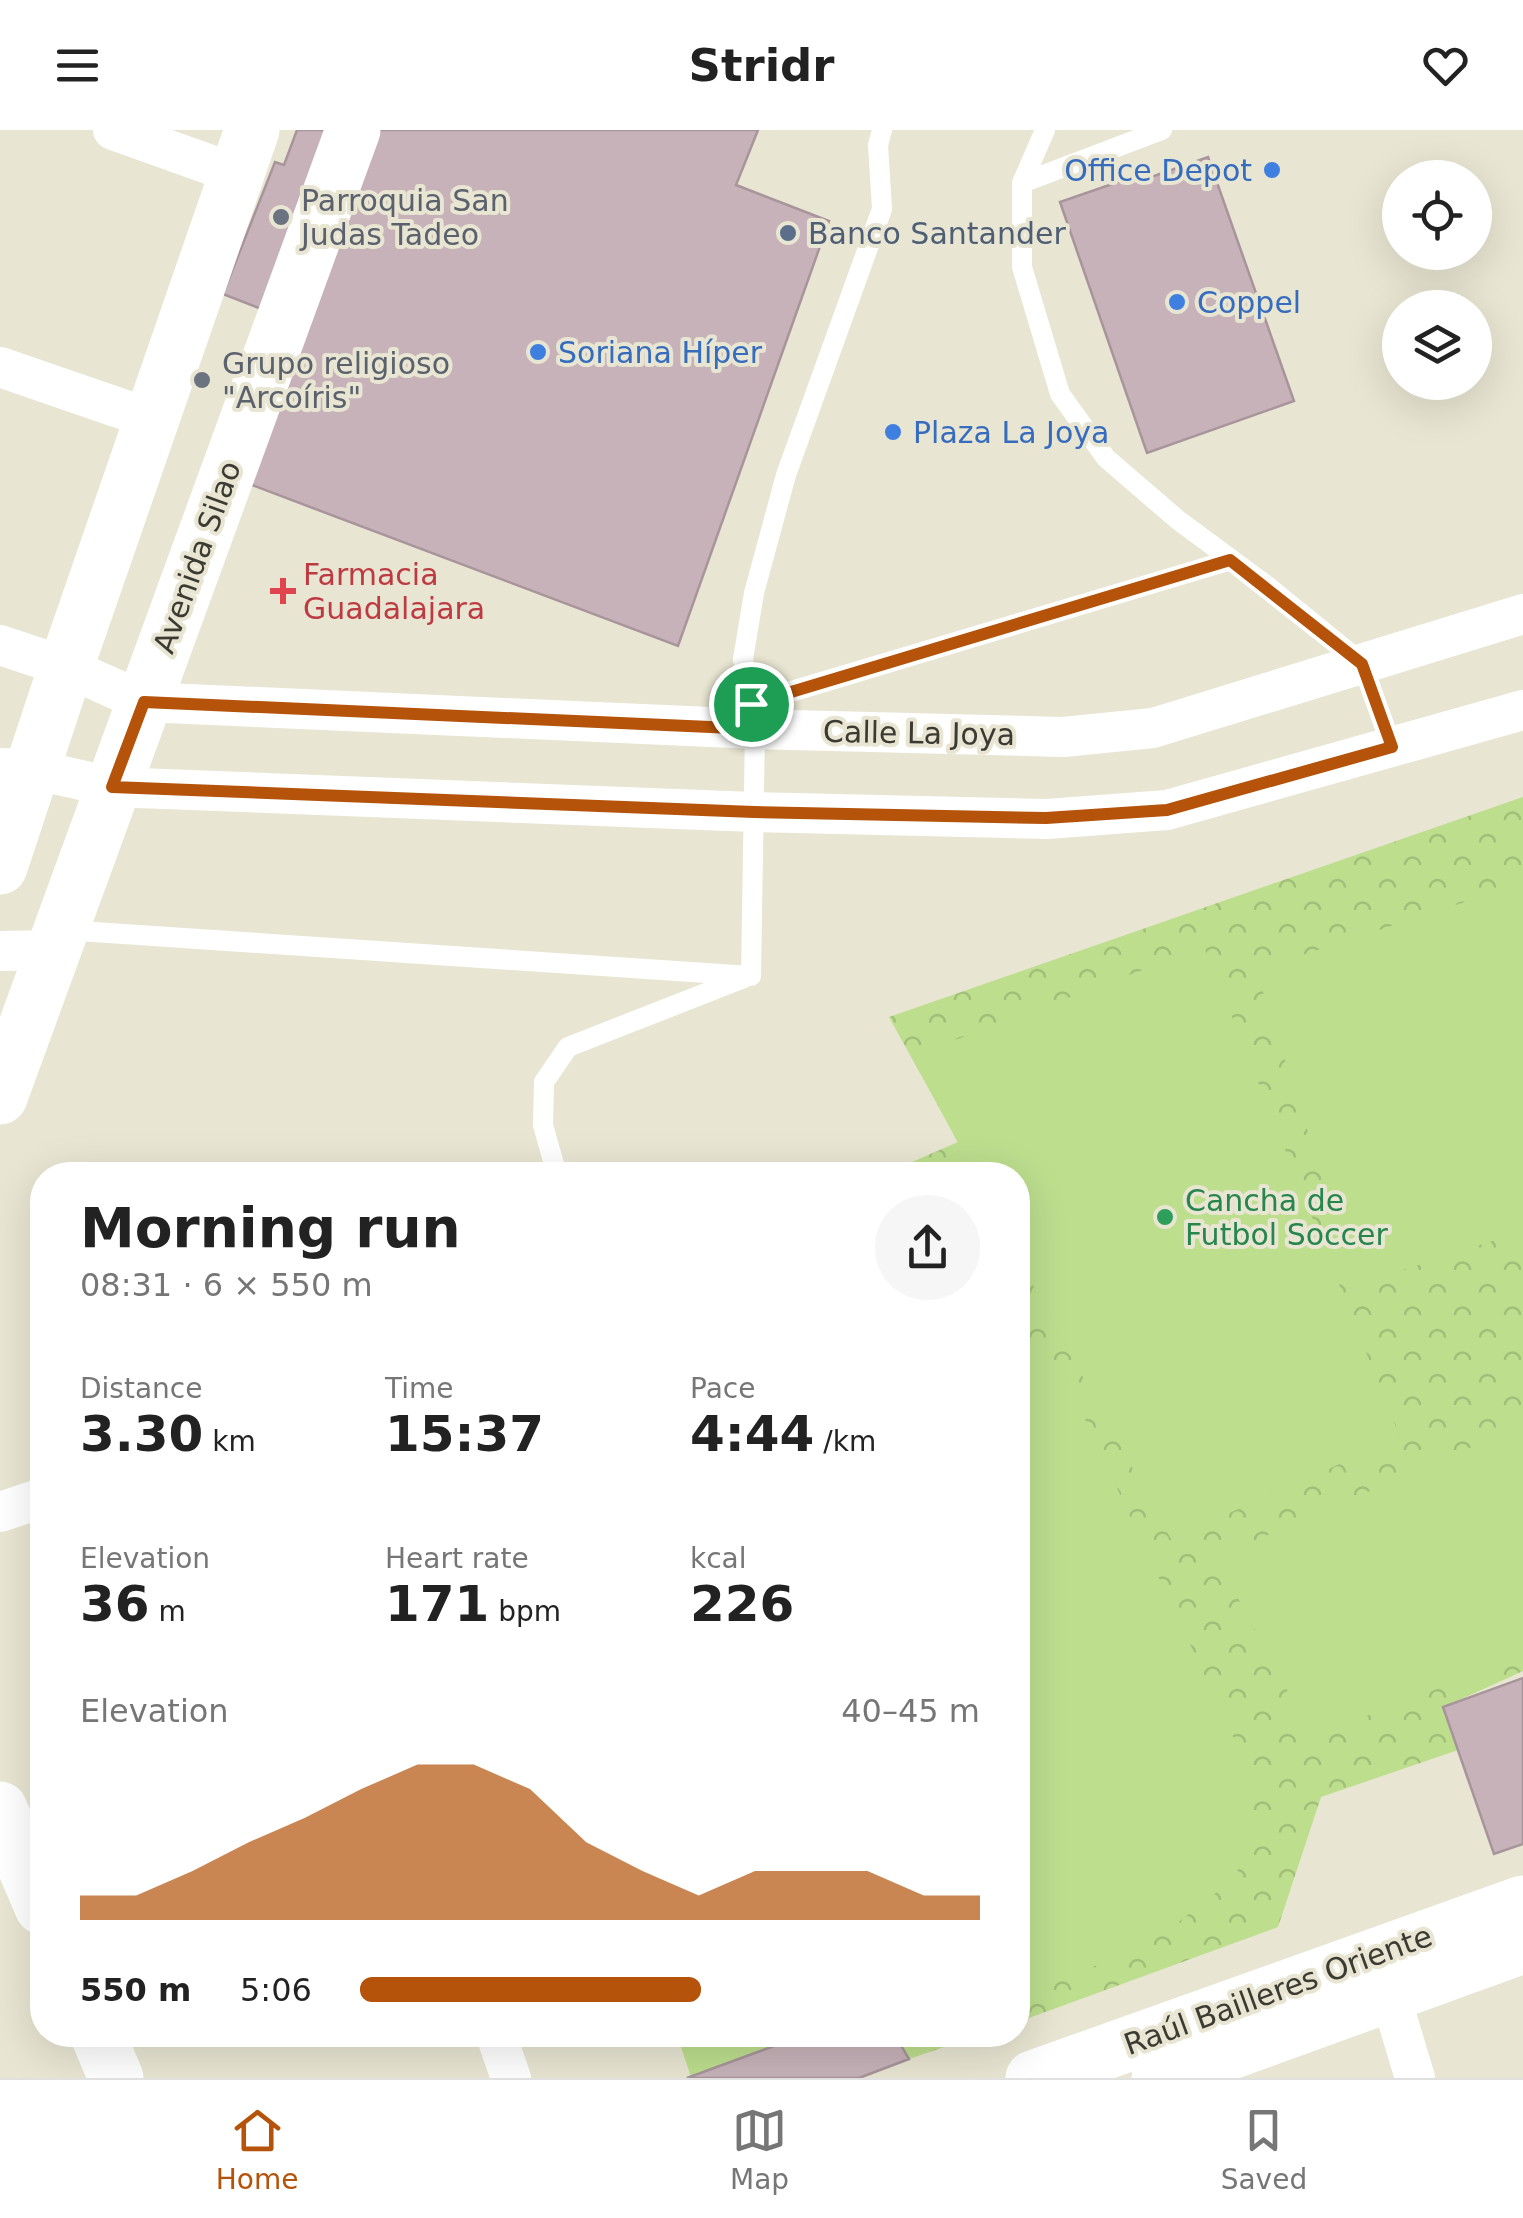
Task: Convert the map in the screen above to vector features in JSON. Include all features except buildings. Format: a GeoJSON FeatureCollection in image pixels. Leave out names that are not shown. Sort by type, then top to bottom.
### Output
{"type":"FeatureCollection","features":[{"type":"Feature","properties":{"kind":"street"},"geometry":{"type":"LineString","coordinates":[[0,866],[16,769],[66,667],[244,152],[113,130]]}},
{"type":"Feature","properties":{"kind":"street","name":"Avenida Silao"},"geometry":{"type":"LineString","coordinates":[[0,1097],[353,130]]}},
{"type":"Feature","properties":{"kind":"street"},"geometry":{"type":"LineString","coordinates":[[0,366],[151,419]]}},
{"type":"Feature","properties":{"kind":"street","name":"Calle La Joya"},"geometry":{"type":"LineString","coordinates":[[0,645],[66,667],[144,702],[753,716],[1063,736],[1153,728],[1523,614]]}},
{"type":"Feature","properties":{"kind":"street"},"geometry":{"type":"LineString","coordinates":[[16,769],[112,787],[754,812],[1046,818],[1167,810],[1523,710]]}},
{"type":"Feature","properties":{"kind":"street"},"geometry":{"type":"LineString","coordinates":[[0,951],[57,940]]}},
{"type":"Feature","properties":{"kind":"street"},"geometry":{"type":"LineString","coordinates":[[0,1512],[30,1502]]}},
{"type":"Feature","properties":{"kind":"street"},"geometry":{"type":"LineString","coordinates":[[0,1809],[30,1880]]}},
{"type":"Feature","properties":{"kind":"street","name":"Raúl Bailleres Oriente"},"geometry":{"type":"LineString","coordinates":[[1159,2078],[1384,1974],[1523,1903]]}},
{"type":"Feature","properties":{"kind":"street","name":"Raúl Bailleres Oriente"},"geometry":{"type":"LineString","coordinates":[[1033,2078],[1107,2066],[1384,1974],[1523,1946]]}},
{"type":"Feature","properties":{"kind":"street"},"geometry":{"type":"LineString","coordinates":[[1384,1974],[1415,2078]]}},
{"type":"Feature","properties":{"kind":"street"},"geometry":{"type":"LineString","coordinates":[[103,2047],[116,2078]]}},
{"type":"Feature","properties":{"kind":"street"},"geometry":{"type":"LineString","coordinates":[[500,2047],[511,2078]]}},
{"type":"Feature","properties":{"kind":"lane"},"geometry":{"type":"LineString","coordinates":[[751,976],[753,716],[743,659],[754,593],[786,476],[882,209],[878,146],[882,130]]}},
{"type":"Feature","properties":{"kind":"lane"},"geometry":{"type":"LineString","coordinates":[[1045,130],[1022,183],[1022,267],[1060,394],[1106,458],[1178,520],[1362,664],[1392,747]]}},
{"type":"Feature","properties":{"kind":"lane"},"geometry":{"type":"LineString","coordinates":[[1022,183],[1162,130]]}},
{"type":"Feature","properties":{"kind":"lane"},"geometry":{"type":"LineString","coordinates":[[753,716],[1230,560]]}},
{"type":"Feature","properties":{"kind":"lane"},"geometry":{"type":"LineString","coordinates":[[57,940],[751,976]]}},
{"type":"Feature","properties":{"kind":"lane"},"geometry":{"type":"LineString","coordinates":[[553,1162],[543,1125],[544,1082],[568,1047],[751,976]]}},
{"type":"Feature","properties":{"kind":"green space"},"geometry":{"type":"Polygon","coordinates":[[[1523,797],[1523,1671],[1444,1707],[1458,1750],[1321,1797],[1278,1927],[1030,2018],[1030,1162],[912,1162],[958,1142],[889,1017],[1523,797]]]}},
{"type":"Feature","properties":{"kind":"green space"},"geometry":{"type":"Polygon","coordinates":[[[1523,883],[1523,1231],[1357,1285],[1256,970],[1523,883]]]}},
{"type":"Feature","properties":{"kind":"green space","name":"Cancha de Futbol Soccer"},"geometry":{"type":"Polygon","coordinates":[[[1204,947],[1400,1437],[1171,1539],[1030,1280],[1030,1162],[968,1162],[912,1056],[1204,947]]]}},
{"type":"Feature","properties":{"kind":"green space"},"geometry":{"type":"Polygon","coordinates":[[[1058,1362],[1247,1760],[1251,1819],[1236,1877],[1176,1924],[1085,1971],[1030,1990],[1030,1363],[1058,1362]]]}},
{"type":"Feature","properties":{"kind":"green space"},"geometry":{"type":"Polygon","coordinates":[[[1523,1425],[1523,1656],[1312,1737],[1216,1557],[1523,1425]]]}},
{"type":"Feature","properties":{"kind":"green space"},"geometry":{"type":"Polygon","coordinates":[[[681,2047],[772,2047],[691,2077],[681,2047]]]}},
{"type":"Feature","properties":{"kind":"green space"},"geometry":{"type":"Polygon","coordinates":[[[902,2047],[944,2047],[909,2059],[902,2047]]]}},
{"type":"Feature","properties":{"kind":"place","name":"Office Depot"},"geometry":{"type":"Point","coordinates":[1272,170]}},
{"type":"Feature","properties":{"kind":"place","name":"Parroquia San Judas Tadeo"},"geometry":{"type":"Point","coordinates":[281,217]}},
{"type":"Feature","properties":{"kind":"place","name":"Banco Santander"},"geometry":{"type":"Point","coordinates":[788,233]}},
{"type":"Feature","properties":{"kind":"place","name":"Coppel"},"geometry":{"type":"Point","coordinates":[1177,302]}},
{"type":"Feature","properties":{"kind":"place","name":"Soriana Híper"},"geometry":{"type":"Point","coordinates":[538,352]}},
{"type":"Feature","properties":{"kind":"place","name":"Grupo religioso \"Arcoíris\""},"geometry":{"type":"Point","coordinates":[202,380]}},
{"type":"Feature","properties":{"kind":"place","name":"Plaza La Joya"},"geometry":{"type":"Point","coordinates":[893,432]}},
{"type":"Feature","properties":{"kind":"place","name":"Farmacia Guadalajara"},"geometry":{"type":"Point","coordinates":[283,591]}},
{"type":"Feature","properties":{"kind":"place","name":"Cancha de Futbol Soccer"},"geometry":{"type":"Point","coordinates":[1165,1217]}},
{"type":"Feature","properties":{"kind":"route"},"geometry":{"type":"LineString","coordinates":[[1230,560],[1362,664],[1392,747],[1167,810],[1046,818],[754,812],[112,787],[144,702],[755,729],[751,704],[1230,560]]}}]}
